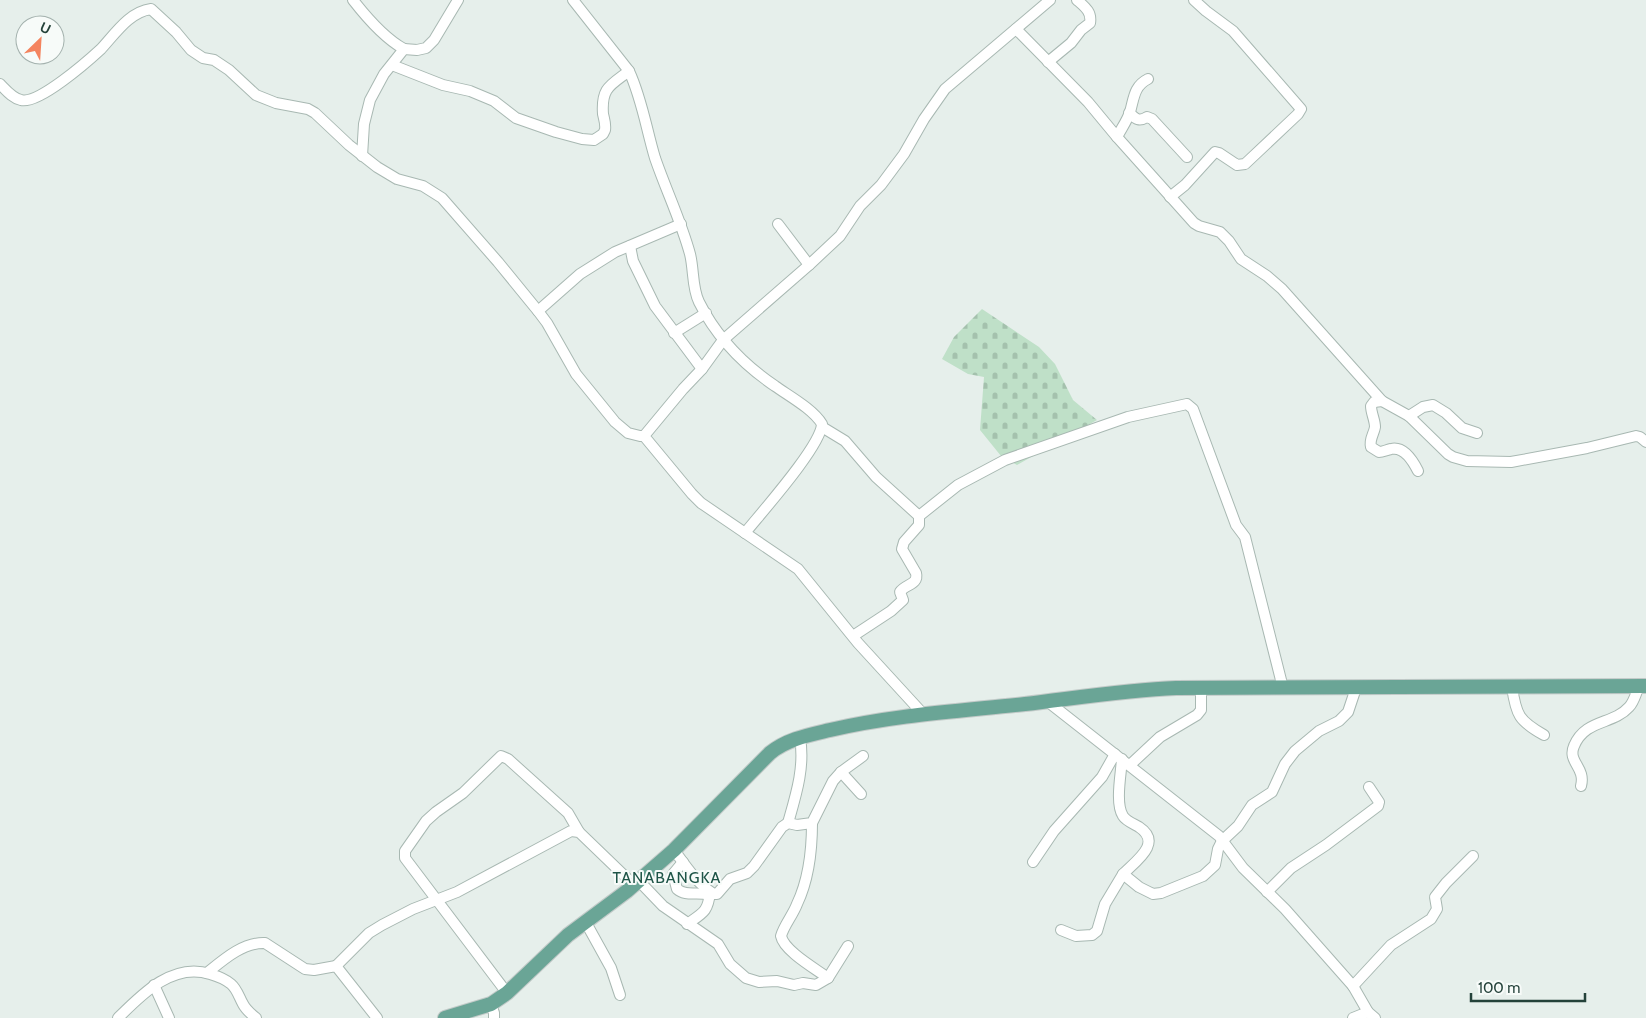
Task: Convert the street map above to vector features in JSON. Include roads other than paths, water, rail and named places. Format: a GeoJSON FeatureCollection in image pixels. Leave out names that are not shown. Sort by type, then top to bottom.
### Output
{"type":"FeatureCollection","features":[{"type":"Feature","properties":{"kind":"main road"},"geometry":{"type":"LineString","coordinates":[[445,1018],[491,1004],[507,993],[568,935],[636,883],[674,850],[770,752],[800,738],[863,722],[1047,702],[1128,690],[1643,686]]}},
{"type":"Feature","properties":{"kind":"street"},"geometry":{"type":"LineString","coordinates":[[353,0],[367,18],[404,50],[426,48],[434,40],[458,0]]}},
{"type":"Feature","properties":{"kind":"street"},"geometry":{"type":"LineString","coordinates":[[573,0],[629,71],[640,98],[656,158],[681,224],[690,256],[696,296],[706,314],[723,340],[755,371],[794,398],[820,420],[822,427],[819,434],[790,478],[745,533]]}},
{"type":"Feature","properties":{"kind":"street"},"geometry":{"type":"LineString","coordinates":[[644,436],[682,389],[702,370],[723,340],[809,265],[845,230],[863,202],[881,184],[904,154],[924,119],[945,89],[1050,0]]}},
{"type":"Feature","properties":{"kind":"street"},"geometry":{"type":"LineString","coordinates":[[1048,62],[1071,43],[1081,30],[1090,23],[1088,11],[1077,0]]}},
{"type":"Feature","properties":{"kind":"street"},"geometry":{"type":"LineString","coordinates":[[1170,197],[1185,185],[1215,152],[1220,153],[1237,165],[1245,164],[1298,114],[1300,109],[1233,32],[1194,0]]}},
{"type":"Feature","properties":{"kind":"street"},"geometry":{"type":"LineString","coordinates":[[0,84],[10,94],[21,100],[27,101],[37,98],[66,78],[99,50],[125,23],[144,10],[151,9],[176,32],[191,50],[203,58],[214,60],[229,70],[256,95],[276,103],[300,106],[315,113],[362,156],[390,176],[423,186],[442,198],[538,310],[576,374],[623,429],[634,435],[644,436],[665,459],[692,494],[708,508],[798,569],[853,636],[924,715]]}},
{"type":"Feature","properties":{"kind":"street"},"geometry":{"type":"LineString","coordinates":[[1016,29],[1088,102],[1194,223],[1224,235],[1241,258],[1282,289],[1382,401],[1409,416],[1448,454],[1467,462],[1512,462],[1587,448],[1636,436],[1646,442]]}},
{"type":"Feature","properties":{"kind":"street"},"geometry":{"type":"LineString","coordinates":[[362,156],[367,110],[380,83],[404,50]]}},
{"type":"Feature","properties":{"kind":"street"},"geometry":{"type":"LineString","coordinates":[[392,65],[438,83],[470,91],[494,101],[516,118],[526,122],[589,140],[598,139],[605,130],[603,112],[606,88],[629,71]]}},
{"type":"Feature","properties":{"kind":"street"},"geometry":{"type":"LineString","coordinates":[[1117,137],[1129,113],[1134,94],[1139,86],[1148,78]]}},
{"type":"Feature","properties":{"kind":"street"},"geometry":{"type":"LineString","coordinates":[[1129,113],[1136,120],[1152,118],[1187,157]]}},
{"type":"Feature","properties":{"kind":"street"},"geometry":{"type":"LineString","coordinates":[[538,310],[580,274],[615,252],[681,224]]}},
{"type":"Feature","properties":{"kind":"street"},"geometry":{"type":"LineString","coordinates":[[778,224],[809,265]]}},
{"type":"Feature","properties":{"kind":"street"},"geometry":{"type":"LineString","coordinates":[[630,246],[633,261],[650,297],[664,320],[702,370]]}},
{"type":"Feature","properties":{"kind":"street"},"geometry":{"type":"LineString","coordinates":[[674,334],[706,314]]}},
{"type":"Feature","properties":{"kind":"street"},"geometry":{"type":"LineString","coordinates":[[1382,401],[1374,402],[1371,406],[1375,423],[1374,432],[1370,440],[1372,447],[1378,452],[1393,448],[1398,449],[1412,461],[1418,471]]}},
{"type":"Feature","properties":{"kind":"street"},"geometry":{"type":"LineString","coordinates":[[919,516],[958,485],[1005,460],[1128,417],[1186,404],[1193,409],[1236,525],[1246,537],[1283,688]]}},
{"type":"Feature","properties":{"kind":"street"},"geometry":{"type":"LineString","coordinates":[[1409,416],[1423,407],[1433,405],[1446,413],[1462,428],[1477,433]]}},
{"type":"Feature","properties":{"kind":"street"},"geometry":{"type":"LineString","coordinates":[[822,427],[845,441],[876,476],[919,516],[920,525],[904,542],[902,549],[916,573],[915,582],[902,589],[900,592],[903,600],[891,611],[853,636]]}},
{"type":"Feature","properties":{"kind":"street"},"geometry":{"type":"LineString","coordinates":[[1581,786],[1582,774],[1572,756],[1573,747],[1577,740],[1587,729],[1628,708],[1643,686]]}},
{"type":"Feature","properties":{"kind":"street"},"geometry":{"type":"LineString","coordinates":[[1033,862],[1054,831],[1102,777],[1122,759],[1197,715],[1201,710],[1201,688]]}},
{"type":"Feature","properties":{"kind":"street"},"geometry":{"type":"LineString","coordinates":[[1123,874],[1146,892],[1153,894],[1161,893],[1203,876],[1215,865],[1218,849],[1222,841],[1238,826],[1252,805],[1272,792],[1285,764],[1295,751],[1319,731],[1344,718],[1356,688]]}},
{"type":"Feature","properties":{"kind":"street"},"geometry":{"type":"LineString","coordinates":[[1512,688],[1517,713],[1528,725],[1544,735]]}},
{"type":"Feature","properties":{"kind":"street"},"geometry":{"type":"LineString","coordinates":[[1047,702],[1211,829],[1243,868],[1353,986],[1371,1015],[1353,1018]]}},
{"type":"Feature","properties":{"kind":"street"},"geometry":{"type":"LineString","coordinates":[[683,862],[672,874],[677,889],[681,893],[686,894],[717,894],[730,879],[747,873],[782,827],[788,823],[798,791],[802,769],[800,738]]}},
{"type":"Feature","properties":{"kind":"street"},"geometry":{"type":"LineString","coordinates":[[507,993],[405,858],[405,851],[410,842],[430,817],[463,793],[498,757],[504,756],[568,813],[579,832],[636,883],[687,924],[718,944],[730,964],[746,978],[758,982],[784,982],[794,985],[803,983],[813,986],[828,978],[848,946]]}},
{"type":"Feature","properties":{"kind":"street"},"geometry":{"type":"LineString","coordinates":[[828,978],[788,948],[782,941],[781,936],[798,904],[806,878],[812,851],[812,823],[833,781],[841,772],[863,756]]}},
{"type":"Feature","properties":{"kind":"street"},"geometry":{"type":"LineString","coordinates":[[1060,930],[1076,936],[1092,935],[1097,931],[1105,904],[1123,874],[1143,854],[1149,843],[1149,837],[1146,832],[1125,819],[1121,813],[1119,803],[1122,759]]}},
{"type":"Feature","properties":{"kind":"street"},"geometry":{"type":"LineString","coordinates":[[841,772],[861,794]]}},
{"type":"Feature","properties":{"kind":"street"},"geometry":{"type":"LineString","coordinates":[[1267,892],[1291,868],[1376,808],[1379,802],[1368,787]]}},
{"type":"Feature","properties":{"kind":"street"},"geometry":{"type":"LineString","coordinates":[[788,823],[797,825],[812,823]]}},
{"type":"Feature","properties":{"kind":"street"},"geometry":{"type":"LineString","coordinates":[[207,973],[230,956],[254,944],[262,943],[269,945],[305,969],[314,970],[336,966],[369,934],[382,925],[413,909],[436,901],[488,876],[566,833],[579,832]]}},
{"type":"Feature","properties":{"kind":"street"},"geometry":{"type":"LineString","coordinates":[[674,850],[710,893]]}},
{"type":"Feature","properties":{"kind":"street"},"geometry":{"type":"LineString","coordinates":[[1353,986],[1391,945],[1434,915],[1437,909],[1435,896],[1473,856]]}},
{"type":"Feature","properties":{"kind":"street"},"geometry":{"type":"LineString","coordinates":[[687,924],[700,915],[707,907],[710,893]]}},
{"type":"Feature","properties":{"kind":"street"},"geometry":{"type":"LineString","coordinates":[[585,921],[611,968],[620,994]]}},
{"type":"Feature","properties":{"kind":"street"},"geometry":{"type":"LineString","coordinates":[[336,966],[377,1018]]}},
{"type":"Feature","properties":{"kind":"street"},"geometry":{"type":"LineString","coordinates":[[118,1018],[154,985],[182,972],[207,973],[230,983],[248,1012],[256,1018]]}},
{"type":"Feature","properties":{"kind":"street"},"geometry":{"type":"LineString","coordinates":[[154,985],[169,1018]]}},
{"type":"Feature","properties":{"kind":"street"},"geometry":{"type":"LineString","coordinates":[[491,1004],[494,1018]]}},
{"type":"Feature","properties":{"kind":"district","name":"TANABANGKA"},"geometry":{"type":"Point","coordinates":[667,877]}}]}
